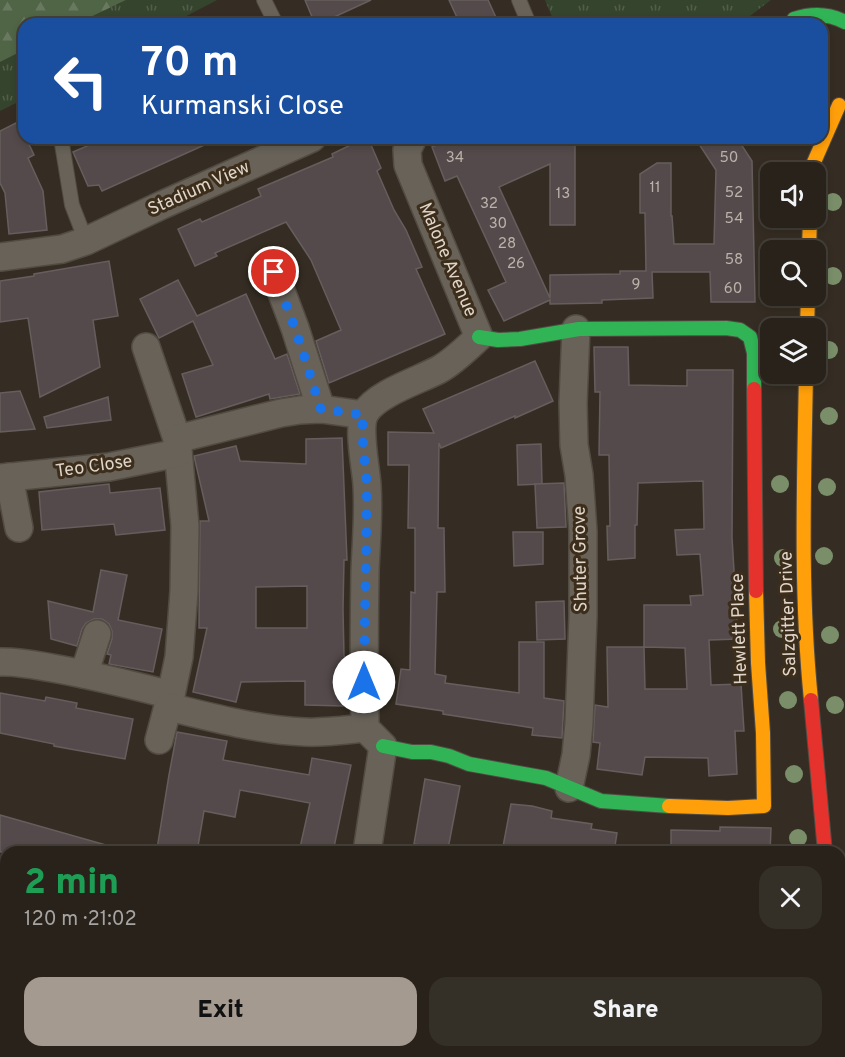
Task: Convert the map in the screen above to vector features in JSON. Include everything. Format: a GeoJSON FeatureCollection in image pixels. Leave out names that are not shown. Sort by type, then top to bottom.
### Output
{"type":"FeatureCollection","features":[{"type":"Feature","properties":{"kind":"street"},"geometry":{"type":"LineString","coordinates":[[794,18],[804,0]]}},
{"type":"Feature","properties":{"kind":"street"},"geometry":{"type":"LineString","coordinates":[[799,18],[805,15],[829,15],[845,22]]}},
{"type":"Feature","properties":{"kind":"street"},"geometry":{"type":"LineString","coordinates":[[828,134],[842,103]]}},
{"type":"Feature","properties":{"kind":"street","name":"Stadium View"},"geometry":{"type":"LineString","coordinates":[[0,257],[62,249],[86,241],[299,144]]}},
{"type":"Feature","properties":{"kind":"street","name":"Malone Avenue"},"geometry":{"type":"LineString","coordinates":[[364,415],[371,406],[388,394],[441,368],[479,337],[408,165],[407,150],[410,144]]}},
{"type":"Feature","properties":{"kind":"street"},"geometry":{"type":"LineString","coordinates":[[815,162],[823,144]]}},
{"type":"Feature","properties":{"kind":"street"},"geometry":{"type":"LineString","coordinates":[[805,148],[809,162]]}},
{"type":"Feature","properties":{"kind":"street"},"geometry":{"type":"LineString","coordinates":[[274,272],[321,409]]}},
{"type":"Feature","properties":{"kind":"street","name":"Hewlett Place"},"geometry":{"type":"LineString","coordinates":[[374,737],[412,752],[431,752],[468,764],[546,778],[601,801],[617,804],[728,808],[764,806],[755,568],[754,353],[750,337],[740,330],[726,328],[614,328],[576,329],[522,339],[502,340],[479,337]]}},
{"type":"Feature","properties":{"kind":"street","name":"Shuter Grove"},"geometry":{"type":"LineString","coordinates":[[569,788],[576,755],[579,723],[583,616],[583,531],[579,476],[574,446],[576,329]]}},
{"type":"Feature","properties":{"kind":"street"},"geometry":{"type":"LineString","coordinates":[[146,346],[177,446],[185,526],[184,591],[179,657],[159,740]]}},
{"type":"Feature","properties":{"kind":"street","name":"Salzgitter Drive"},"geometry":{"type":"LineString","coordinates":[[806,384],[804,490],[808,670],[825,846]]}},
{"type":"Feature","properties":{"kind":"street","name":"Teo Close"},"geometry":{"type":"LineString","coordinates":[[19,528],[5,478],[109,467],[281,413],[321,409],[364,415]]}},
{"type":"Feature","properties":{"kind":"street"},"geometry":{"type":"LineString","coordinates":[[364,415],[362,430],[367,487],[364,632],[374,737],[367,846]]}},
{"type":"Feature","properties":{"kind":"street"},"geometry":{"type":"LineString","coordinates":[[84,674],[97,634]]}},
{"type":"Feature","properties":{"kind":"street"},"geometry":{"type":"LineString","coordinates":[[0,662],[30,664],[84,674],[244,725],[276,730],[374,737]]}},
{"type":"Feature","properties":{"kind":"lane"},"geometry":{"type":"LineString","coordinates":[[264,0],[273,18]]}},
{"type":"Feature","properties":{"kind":"lane"},"geometry":{"type":"LineString","coordinates":[[519,0],[526,18]]}},
{"type":"Feature","properties":{"kind":"lane"},"geometry":{"type":"LineString","coordinates":[[62,144],[72,205],[86,241]]}},
{"type":"Feature","properties":{"kind":"green space"},"geometry":{"type":"Polygon","coordinates":[[[0,0],[126,0],[88,18],[18,18],[18,53],[0,62],[0,0]]]}},
{"type":"Feature","properties":{"kind":"green space"},"geometry":{"type":"Polygon","coordinates":[[[126,0],[217,0],[182,18],[88,18],[126,0]]]}},
{"type":"Feature","properties":{"kind":"green space"},"geometry":{"type":"Polygon","coordinates":[[[545,0],[771,0],[750,16],[742,18],[552,18],[545,0]]]}},
{"type":"Feature","properties":{"kind":"green space"},"geometry":{"type":"Polygon","coordinates":[[[18,53],[18,102],[0,111],[0,62],[18,53]]]}},
{"type":"Feature","properties":{"kind":"building"},"geometry":{"type":"Polygon","coordinates":[[[305,0],[371,0],[332,18],[312,18],[305,0]]]}},
{"type":"Feature","properties":{"kind":"building"},"geometry":{"type":"Polygon","coordinates":[[[449,0],[488,0],[496,18],[457,18],[449,0]]]}},
{"type":"Feature","properties":{"kind":"building"},"geometry":{"type":"Polygon","coordinates":[[[18,122],[18,144],[29,144],[34,155],[28,158],[43,191],[47,230],[9,234],[5,193],[0,183],[0,131],[18,122]]]}},
{"type":"Feature","properties":{"kind":"building"},"geometry":{"type":"Polygon","coordinates":[[[92,144],[207,144],[102,191],[99,185],[88,186],[73,152],[92,144]]]}},
{"type":"Feature","properties":{"kind":"building"},"geometry":{"type":"Polygon","coordinates":[[[353,144],[371,144],[381,168],[377,171],[422,267],[416,269],[445,334],[329,383],[316,341],[341,330],[311,260],[286,222],[215,253],[217,256],[195,266],[178,229],[200,219],[202,222],[261,196],[258,189],[333,157],[332,154],[353,144]]]}},
{"type":"Feature","properties":{"kind":"building"},"geometry":{"type":"Polygon","coordinates":[[[439,144],[575,144],[575,225],[550,225],[550,164],[499,187],[550,298],[550,275],[620,274],[620,271],[646,271],[645,213],[640,213],[640,174],[657,163],[671,163],[671,216],[674,244],[714,244],[716,170],[699,144],[741,144],[752,161],[755,302],[711,302],[710,272],[652,272],[653,298],[602,300],[602,303],[550,304],[550,300],[504,321],[488,290],[506,282],[457,176],[445,181],[432,147],[439,144]]]}},
{"type":"Feature","properties":{"kind":"building"},"geometry":{"type":"Polygon","coordinates":[[[109,261],[118,316],[93,320],[100,367],[40,397],[28,318],[0,322],[0,281],[109,261]]]}},
{"type":"Feature","properties":{"kind":"building"},"geometry":{"type":"Polygon","coordinates":[[[178,280],[197,316],[246,294],[275,359],[287,354],[300,394],[270,399],[269,394],[196,417],[182,374],[213,365],[193,321],[159,338],[140,299],[178,280]]]}},
{"type":"Feature","properties":{"kind":"building"},"geometry":{"type":"Polygon","coordinates":[[[594,347],[628,347],[629,385],[687,386],[687,370],[733,370],[732,537],[738,639],[709,640],[711,685],[741,684],[744,731],[735,731],[737,774],[709,776],[708,758],[645,757],[642,775],[597,769],[600,743],[593,742],[595,705],[608,707],[607,647],[644,647],[644,605],[691,605],[690,596],[703,595],[700,554],[677,555],[675,530],[704,529],[703,481],[638,483],[635,558],[608,560],[609,455],[599,455],[600,392],[595,392],[594,347]],[[644,647],[645,689],[687,689],[685,648],[644,647]]]}},
{"type":"Feature","properties":{"kind":"building"},"geometry":{"type":"Polygon","coordinates":[[[535,361],[553,401],[441,448],[439,443],[438,528],[444,528],[445,592],[437,592],[435,674],[446,676],[445,683],[519,693],[519,642],[544,642],[544,698],[564,701],[562,738],[532,735],[533,728],[396,704],[401,669],[410,670],[411,592],[415,593],[415,528],[408,528],[409,465],[388,465],[388,432],[434,433],[423,409],[535,361]]]}},
{"type":"Feature","properties":{"kind":"building"},"geometry":{"type":"Polygon","coordinates":[[[20,391],[35,429],[0,432],[0,393],[20,391]]]}},
{"type":"Feature","properties":{"kind":"building"},"geometry":{"type":"Polygon","coordinates":[[[108,397],[111,420],[47,428],[44,417],[108,397]]]}},
{"type":"Feature","properties":{"kind":"building"},"geometry":{"type":"Polygon","coordinates":[[[342,438],[347,560],[344,560],[344,706],[305,705],[305,681],[241,682],[236,702],[193,692],[207,628],[199,628],[200,521],[209,521],[194,456],[236,446],[240,461],[306,464],[306,439],[342,438]],[[307,586],[256,587],[256,628],[307,628],[307,586]]]}},
{"type":"Feature","properties":{"kind":"building"},"geometry":{"type":"Polygon","coordinates":[[[541,444],[542,484],[518,485],[517,445],[541,444]]]}},
{"type":"Feature","properties":{"kind":"building"},"geometry":{"type":"Polygon","coordinates":[[[564,483],[566,527],[537,528],[535,484],[564,483]]]}},
{"type":"Feature","properties":{"kind":"building"},"geometry":{"type":"Polygon","coordinates":[[[109,484],[110,493],[160,488],[165,530],[116,535],[114,524],[42,530],[39,492],[109,484]]]}},
{"type":"Feature","properties":{"kind":"building"},"geometry":{"type":"Polygon","coordinates":[[[513,532],[543,532],[543,564],[514,566],[513,532]]]}},
{"type":"Feature","properties":{"kind":"building"},"geometry":{"type":"Polygon","coordinates":[[[101,570],[127,575],[118,620],[162,629],[153,672],[109,664],[111,655],[107,654],[112,631],[109,624],[102,619],[94,619],[86,623],[77,646],[51,639],[48,601],[93,612],[101,570]]]}},
{"type":"Feature","properties":{"kind":"building"},"geometry":{"type":"Polygon","coordinates":[[[564,601],[565,639],[537,640],[536,602],[564,601]]]}},
{"type":"Feature","properties":{"kind":"building"},"geometry":{"type":"Polygon","coordinates":[[[0,693],[45,701],[46,697],[77,703],[76,708],[133,719],[125,759],[0,733],[0,693]]]}},
{"type":"Feature","properties":{"kind":"building"},"geometry":{"type":"Polygon","coordinates":[[[177,732],[227,741],[223,760],[309,775],[312,758],[351,765],[334,846],[300,846],[310,803],[240,790],[235,817],[204,811],[198,846],[157,846],[177,732]]]}},
{"type":"Feature","properties":{"kind":"building"},"geometry":{"type":"Polygon","coordinates":[[[425,779],[460,786],[449,846],[414,844],[425,779]]]}},
{"type":"Feature","properties":{"kind":"building"},"geometry":{"type":"Polygon","coordinates":[[[511,804],[552,811],[551,818],[592,824],[591,829],[617,833],[615,846],[503,846],[511,804]]]}},
{"type":"Feature","properties":{"kind":"building"},"geometry":{"type":"Polygon","coordinates":[[[0,815],[106,845],[106,846],[0,846],[0,815]]]}},
{"type":"Feature","properties":{"kind":"building"},"geometry":{"type":"Polygon","coordinates":[[[720,827],[771,828],[770,846],[671,846],[671,830],[720,831],[720,827]]]}},
{"type":"Feature","properties":{"kind":"traffic: fast"},"geometry":{"type":"LineString","coordinates":[[798,18],[820,15],[845,22]]}},
{"type":"Feature","properties":{"kind":"traffic: fast"},"geometry":{"type":"LineString","coordinates":[[479,337],[498,340],[520,339],[579,329],[726,328],[740,330],[750,337],[754,353],[754,389]]}},
{"type":"Feature","properties":{"kind":"traffic: fast"},"geometry":{"type":"LineString","coordinates":[[383,746],[412,752],[431,752],[469,764],[546,778],[601,801],[669,806]]}},
{"type":"Feature","properties":{"kind":"traffic: slow"},"geometry":{"type":"LineString","coordinates":[[828,130],[839,105]]}},
{"type":"Feature","properties":{"kind":"traffic: slow"},"geometry":{"type":"LineString","coordinates":[[814,162],[822,144]]}},
{"type":"Feature","properties":{"kind":"traffic: slow"},"geometry":{"type":"LineString","coordinates":[[809,240],[810,228]]}},
{"type":"Feature","properties":{"kind":"traffic: slow"},"geometry":{"type":"LineString","coordinates":[[807,318],[808,306]]}},
{"type":"Feature","properties":{"kind":"traffic: slow"},"geometry":{"type":"LineString","coordinates":[[806,384],[804,578],[811,700]]}},
{"type":"Feature","properties":{"kind":"traffic: slow"},"geometry":{"type":"LineString","coordinates":[[669,806],[728,808],[764,806],[756,591]]}},
{"type":"Feature","properties":{"kind":"traffic: jam"},"geometry":{"type":"LineString","coordinates":[[754,389],[756,591]]}},
{"type":"Feature","properties":{"kind":"traffic: jam"},"geometry":{"type":"LineString","coordinates":[[811,700],[824,846]]}},
{"type":"Feature","properties":{"kind":"route"},"geometry":{"type":"LineString","coordinates":[[274,272],[321,409],[364,415],[362,430],[367,487],[364,682]]}}]}
